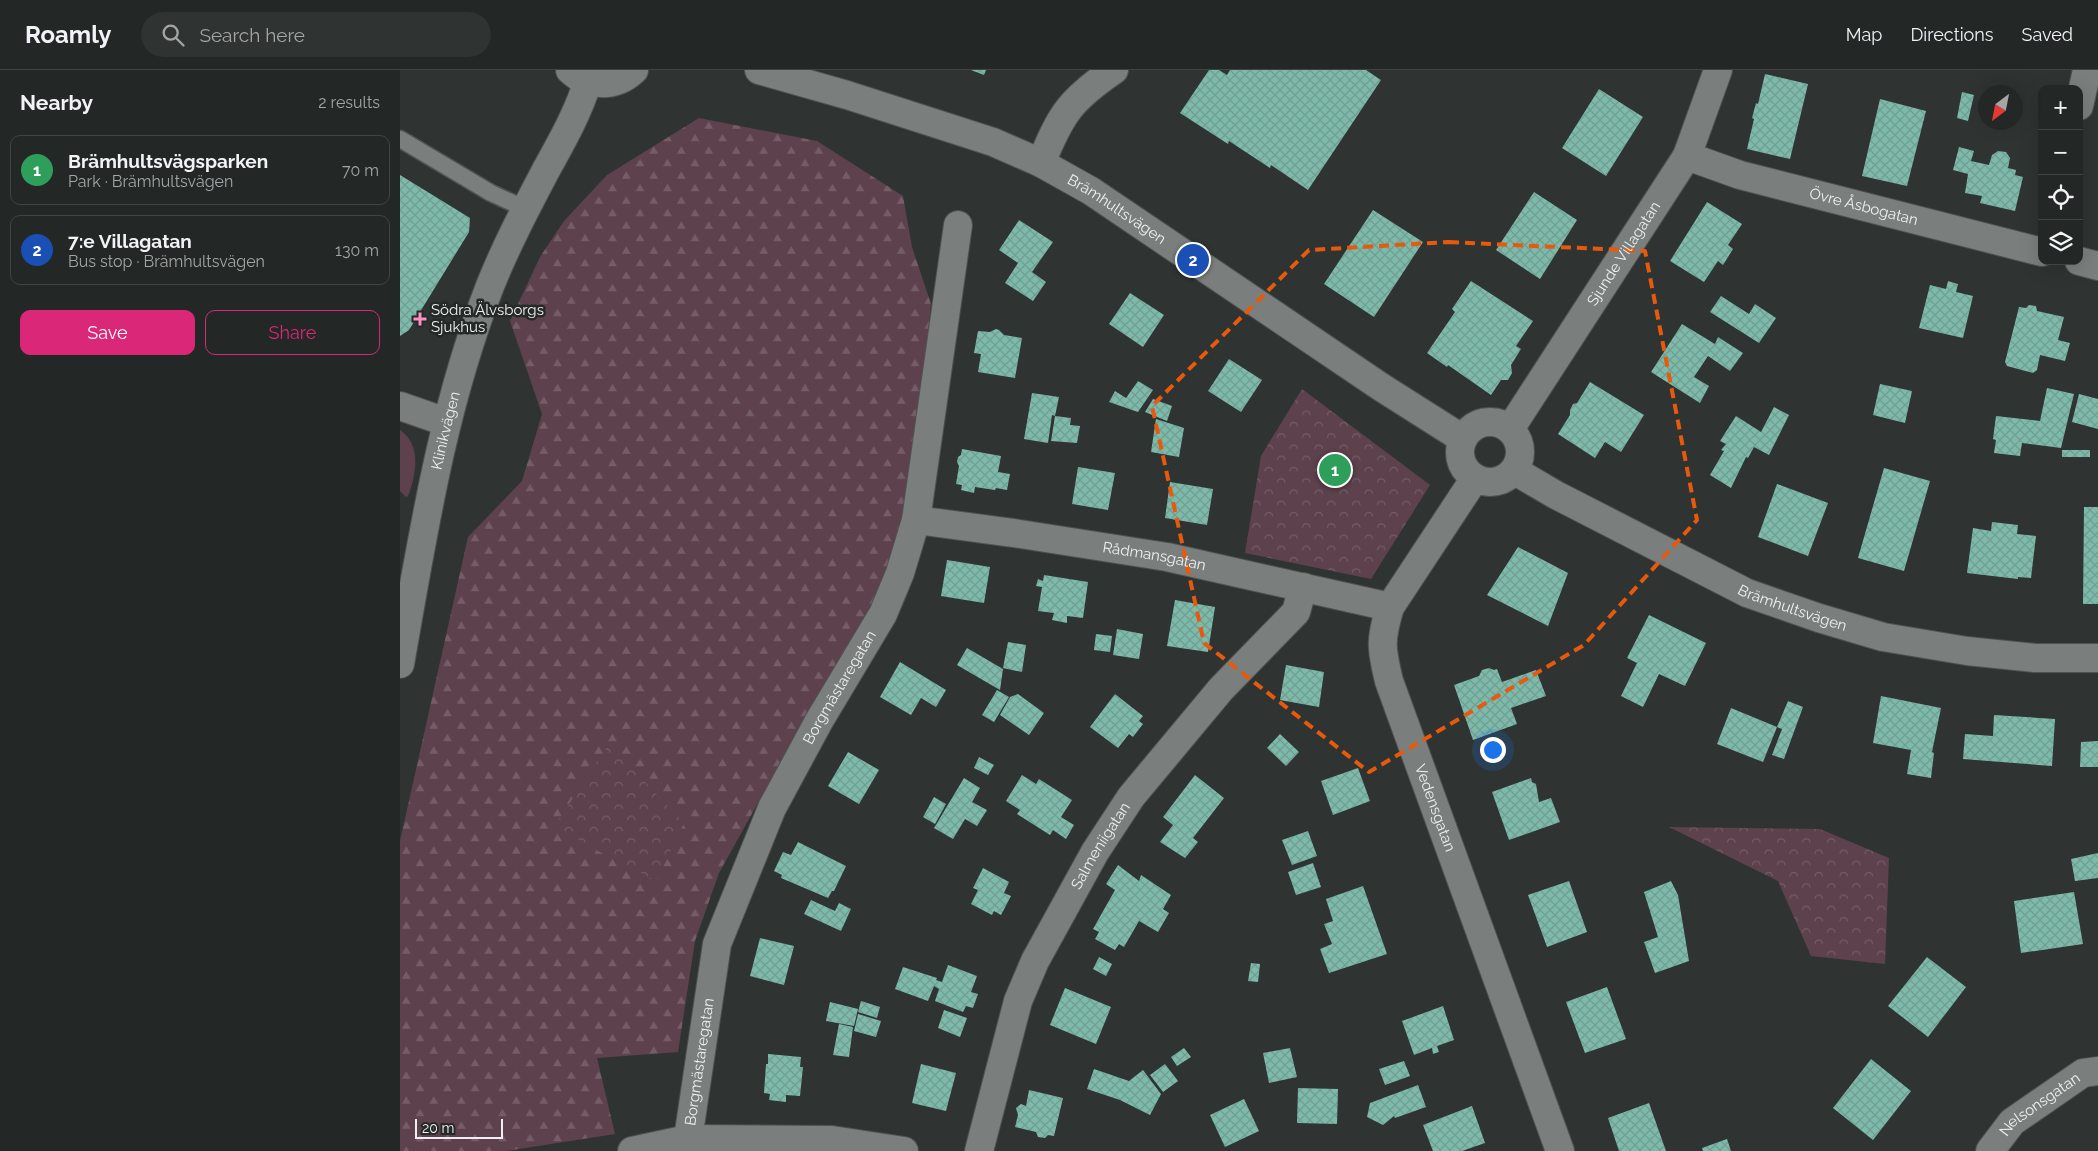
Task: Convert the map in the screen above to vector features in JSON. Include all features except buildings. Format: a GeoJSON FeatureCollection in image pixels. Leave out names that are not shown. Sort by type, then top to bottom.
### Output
{"type":"FeatureCollection","features":[{"type":"Feature","properties":{"kind":"street"},"geometry":{"type":"LineString","coordinates":[[579,76],[605,83],[622,79],[634,70]]}},
{"type":"Feature","properties":{"kind":"street","name":"Brämhultsvägen"},"geometry":{"type":"LineString","coordinates":[[759,70],[939,123],[993,142],[1041,163],[1091,191],[1381,388],[1463,439]]}},
{"type":"Feature","properties":{"kind":"street"},"geometry":{"type":"LineString","coordinates":[[1041,163],[1059,121],[1072,104],[1087,88],[1114,70]]}},
{"type":"Feature","properties":{"kind":"street","name":"Sjunde Villagatan"},"geometry":{"type":"LineString","coordinates":[[1510,429],[1686,156],[1718,70]]}},
{"type":"Feature","properties":{"kind":"street"},"geometry":{"type":"LineString","coordinates":[[2083,88],[2087,70]]}},
{"type":"Feature","properties":{"kind":"street","name":"Klinikvägen"},"geometry":{"type":"LineString","coordinates":[[400,664],[432,480],[446,422],[470,340],[491,284],[526,208],[580,107],[579,76]]}},
{"type":"Feature","properties":{"kind":"street","name":"Övre Åsbogatan"},"geometry":{"type":"LineString","coordinates":[[1686,156],[1740,174],[2038,251]]}},
{"type":"Feature","properties":{"kind":"street","name":"Borgmästaregatan"},"geometry":{"type":"LineString","coordinates":[[688,1140],[717,944],[772,808],[819,721],[882,614],[900,573],[916,520],[958,225]]}},
{"type":"Feature","properties":{"kind":"street"},"geometry":{"type":"LineString","coordinates":[[2083,262],[2098,266]]}},
{"type":"Feature","properties":{"kind":"street"},"geometry":{"type":"LineString","coordinates":[[400,406],[446,422]]}},
{"type":"Feature","properties":{"kind":"street"},"geometry":{"type":"LineString","coordinates":[[1484,422],[1502,424],[1510,429],[1520,444],[1519,462],[1514,471],[1500,481],[1492,483],[1475,478],[1469,474],[1461,461],[1460,454],[1463,439],[1475,426],[1484,422]]}},
{"type":"Feature","properties":{"kind":"street","name":"Brämhultsvägen"},"geometry":{"type":"LineString","coordinates":[[1514,471],[1556,495],[1747,593],[1819,618],[1883,637],[1967,651],[2035,658],[2098,658]]}},
{"type":"Feature","properties":{"kind":"street","name":"Vedensgatan"},"geometry":{"type":"LineString","coordinates":[[1475,478],[1390,608],[1384,627],[1381,648],[1389,681],[1560,1151]]}},
{"type":"Feature","properties":{"kind":"street","name":"Rådmansgatan"},"geometry":{"type":"LineString","coordinates":[[916,520],[1020,534],[1167,558],[1390,608]]}},
{"type":"Feature","properties":{"kind":"street","name":"Salmeniigatan"},"geometry":{"type":"LineString","coordinates":[[979,1151],[1018,1000],[1035,961],[1095,852],[1131,797],[1221,689],[1296,612],[1303,587]]}},
{"type":"Feature","properties":{"kind":"street","name":"Nelsonsgatan"},"geometry":{"type":"LineString","coordinates":[[1990,1151],[2012,1122],[2083,1073],[2098,1071]]}},
{"type":"Feature","properties":{"kind":"street"},"geometry":{"type":"LineString","coordinates":[[632,1151],[688,1140],[832,1140],[904,1151]]}},
{"type":"Feature","properties":{"kind":"lane"},"geometry":{"type":"LineString","coordinates":[[400,139],[491,193],[526,208]]}},
{"type":"Feature","properties":{"kind":"highlighted area"},"geometry":{"type":"Polygon","coordinates":[[[1449,242],[1645,251],[1697,520],[1584,645],[1369,772],[1204,643],[1152,406],[1309,250],[1449,242]]]}},
{"type":"Feature","properties":{"kind":"green space"},"geometry":{"type":"Polygon","coordinates":[[[699,118],[817,141],[903,196],[912,247],[931,304],[911,498],[892,553],[869,610],[810,709],[719,873],[695,941],[678,1052],[597,1058],[615,1134],[506,1151],[400,1151],[400,841],[468,537],[522,481],[542,414],[510,321],[540,257],[564,221],[607,175],[699,118]]]}},
{"type":"Feature","properties":{"kind":"green space"},"geometry":{"type":"Polygon","coordinates":[[[1302,389],[1430,485],[1371,579],[1245,553],[1261,456],[1302,389]]]}},
{"type":"Feature","properties":{"kind":"green space"},"geometry":{"type":"Polygon","coordinates":[[[400,430],[412,444],[415,461],[413,479],[408,496],[406,497],[400,491],[400,430]]]}},
{"type":"Feature","properties":{"kind":"green space"},"geometry":{"type":"Polygon","coordinates":[[[609,744],[684,823],[656,881],[594,849],[555,825],[609,744]]]}},
{"type":"Feature","properties":{"kind":"green space"},"geometry":{"type":"Polygon","coordinates":[[[1669,827],[1820,829],[1889,858],[1885,964],[1811,956],[1778,881],[1669,827]]]}},
{"type":"Feature","properties":{"kind":"place","name":"7:e Villagatan"},"geometry":{"type":"Point","coordinates":[1193,260]}},
{"type":"Feature","properties":{"kind":"place","name":"Södra Älvsborgs Sjukhus"},"geometry":{"type":"Point","coordinates":[420,319]}},
{"type":"Feature","properties":{"kind":"place","name":"Brämhultsvägsparken"},"geometry":{"type":"Point","coordinates":[1335,470]}}]}
